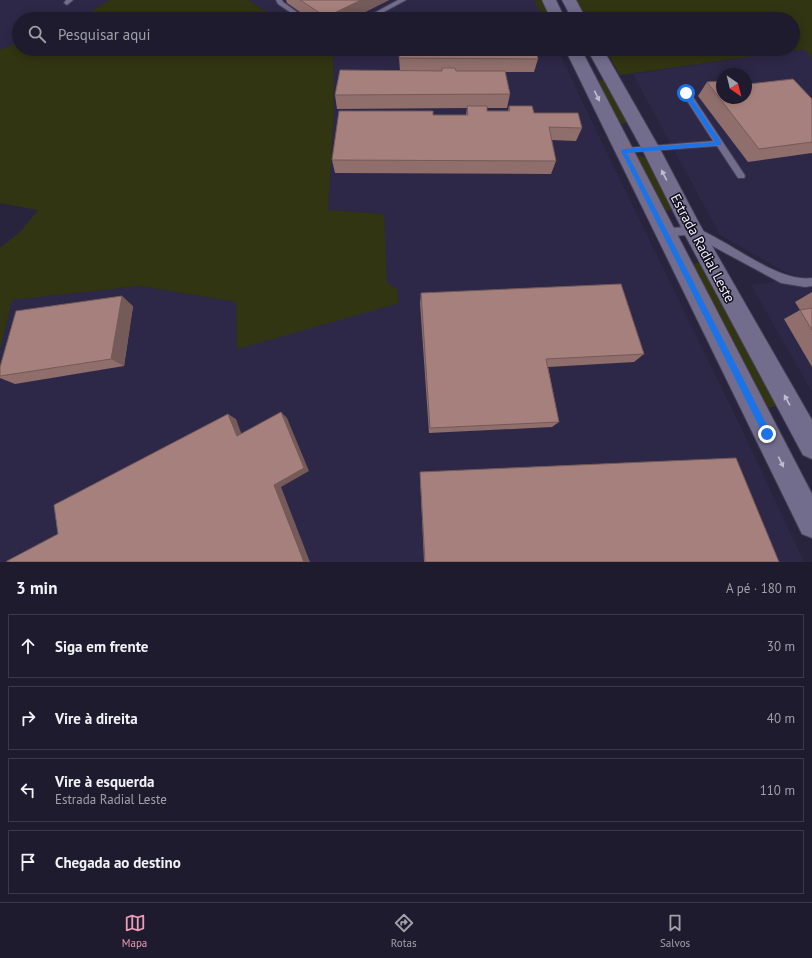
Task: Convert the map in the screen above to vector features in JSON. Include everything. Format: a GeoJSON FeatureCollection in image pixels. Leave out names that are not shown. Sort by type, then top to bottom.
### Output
{"type":"FeatureCollection","features":[{"type":"Feature","properties":{"kind":"street"},"geometry":{"type":"LineString","coordinates":[[549,0],[555,12]]}},
{"type":"Feature","properties":{"kind":"street"},"geometry":{"type":"LineString","coordinates":[[569,0],[575,12]]}},
{"type":"Feature","properties":{"kind":"street","name":"Estrada Radial Leste"},"geometry":{"type":"LineString","coordinates":[[576,56],[812,524]]}},
{"type":"Feature","properties":{"kind":"street","name":"Estrada Radial Leste"},"geometry":{"type":"LineString","coordinates":[[599,56],[651,149],[693,231],[808,438]]}},
{"type":"Feature","properties":{"kind":"street"},"geometry":{"type":"LineString","coordinates":[[585,73],[607,71]]}},
{"type":"Feature","properties":{"kind":"street"},"geometry":{"type":"LineString","coordinates":[[767,434],[808,438]]}},
{"type":"Feature","properties":{"kind":"lane"},"geometry":{"type":"LineString","coordinates":[[279,0],[280,3],[294,12]]}},
{"type":"Feature","properties":{"kind":"lane"},"geometry":{"type":"LineString","coordinates":[[380,12],[403,0]]}},
{"type":"Feature","properties":{"kind":"lane"},"geometry":{"type":"LineString","coordinates":[[686,93],[741,176]]}},
{"type":"Feature","properties":{"kind":"lane"},"geometry":{"type":"LineString","coordinates":[[624,151],[719,143]]}},
{"type":"Feature","properties":{"kind":"lane"},"geometry":{"type":"LineString","coordinates":[[665,232],[693,231],[785,280],[805,283],[812,282]]}},
{"type":"Feature","properties":{"kind":"shaded area"},"geometry":{"type":"Polygon","coordinates":[[[0,0],[110,0],[90,12],[12,12],[12,45],[0,50],[0,0]]]}},
{"type":"Feature","properties":{"kind":"shaded area"},"geometry":{"type":"Polygon","coordinates":[[[248,0],[534,0],[540,12],[267,12],[248,0]]]}},
{"type":"Feature","properties":{"kind":"shaded area"},"geometry":{"type":"Polygon","coordinates":[[[804,49],[812,57],[812,392],[751,285],[798,279],[720,235],[633,74],[756,56],[800,56],[800,50],[804,49]]]}},
{"type":"Feature","properties":{"kind":"shaded area"},"geometry":{"type":"Polygon","coordinates":[[[333,56],[561,56],[743,432],[804,562],[0,562],[0,350],[12,300],[140,286],[236,302],[237,348],[387,283],[384,214],[328,210],[334,114],[333,56]]]}},
{"type":"Feature","properties":{"kind":"green space"},"geometry":{"type":"Polygon","coordinates":[[[110,0],[248,0],[267,12],[90,12],[110,0]]]}},
{"type":"Feature","properties":{"kind":"green space"},"geometry":{"type":"Polygon","coordinates":[[[534,0],[543,0],[549,12],[540,12],[534,0]]]}},
{"type":"Feature","properties":{"kind":"green space"},"geometry":{"type":"Polygon","coordinates":[[[574,0],[812,0],[812,57],[804,49],[800,50],[800,12],[582,12],[574,0]]]}},
{"type":"Feature","properties":{"kind":"green space"},"geometry":{"type":"Polygon","coordinates":[[[12,45],[12,56],[333,56],[334,114],[328,210],[384,214],[387,283],[397,289],[399,303],[237,349],[236,302],[140,286],[12,300],[0,350],[0,248],[20,232],[38,210],[0,203],[0,50],[12,45]]]}},
{"type":"Feature","properties":{"kind":"green space"},"geometry":{"type":"Polygon","coordinates":[[[609,56],[754,56],[620,75],[609,56]]]}},
{"type":"Feature","properties":{"kind":"green space"},"geometry":{"type":"Polygon","coordinates":[[[600,80],[606,81],[628,120],[627,122],[623,124],[617,121],[598,84],[600,80]]]}},
{"type":"Feature","properties":{"kind":"green space"},"geometry":{"type":"Polygon","coordinates":[[[637,155],[647,159],[672,207],[669,211],[663,210],[635,157],[637,155]]]}},
{"type":"Feature","properties":{"kind":"green space"},"geometry":{"type":"Polygon","coordinates":[[[693,264],[701,264],[778,402],[776,406],[766,407],[692,266],[693,264]]]}},
{"type":"Feature","properties":{"kind":"building"},"geometry":{"type":"Polygon","coordinates":[[[300,0],[361,0],[336,12],[318,12],[300,0]]]}},
{"type":"Feature","properties":{"kind":"building"},"geometry":{"type":"Polygon","coordinates":[[[399,56],[537,56],[538,59],[399,58],[399,56]]]}},
{"type":"Feature","properties":{"kind":"building"},"geometry":{"type":"Polygon","coordinates":[[[442,68],[455,68],[456,71],[505,71],[510,94],[335,95],[340,70],[442,71],[442,68]]]}},
{"type":"Feature","properties":{"kind":"building"},"geometry":{"type":"Polygon","coordinates":[[[793,79],[812,99],[812,142],[759,149],[724,104],[752,104],[752,84],[793,79]]]}},
{"type":"Feature","properties":{"kind":"building"},"geometry":{"type":"Polygon","coordinates":[[[716,81],[716,94],[707,82],[716,81]]]}},
{"type":"Feature","properties":{"kind":"building"},"geometry":{"type":"Polygon","coordinates":[[[467,106],[487,106],[487,111],[510,111],[509,106],[532,106],[534,113],[578,113],[582,128],[549,127],[556,161],[332,160],[339,111],[433,111],[433,115],[468,115],[467,106]]]}},
{"type":"Feature","properties":{"kind":"building"},"geometry":{"type":"Polygon","coordinates":[[[621,284],[644,354],[546,359],[559,422],[430,428],[421,293],[621,284]]]}},
{"type":"Feature","properties":{"kind":"building"},"geometry":{"type":"Polygon","coordinates":[[[122,296],[111,359],[0,376],[0,367],[16,311],[122,296]]]}},
{"type":"Feature","properties":{"kind":"building"},"geometry":{"type":"Polygon","coordinates":[[[812,308],[812,330],[800,310],[812,308]]]}},
{"type":"Feature","properties":{"kind":"building"},"geometry":{"type":"Polygon","coordinates":[[[281,412],[304,468],[274,485],[304,562],[7,562],[58,534],[54,505],[228,414],[237,436],[281,412]]]}},
{"type":"Feature","properties":{"kind":"building"},"geometry":{"type":"Polygon","coordinates":[[[736,458],[779,562],[425,562],[420,472],[736,458]]]}},
{"type":"Feature","properties":{"kind":"route"},"geometry":{"type":"LineString","coordinates":[[686,93],[719,143],[624,151],[767,434]]}}]}
